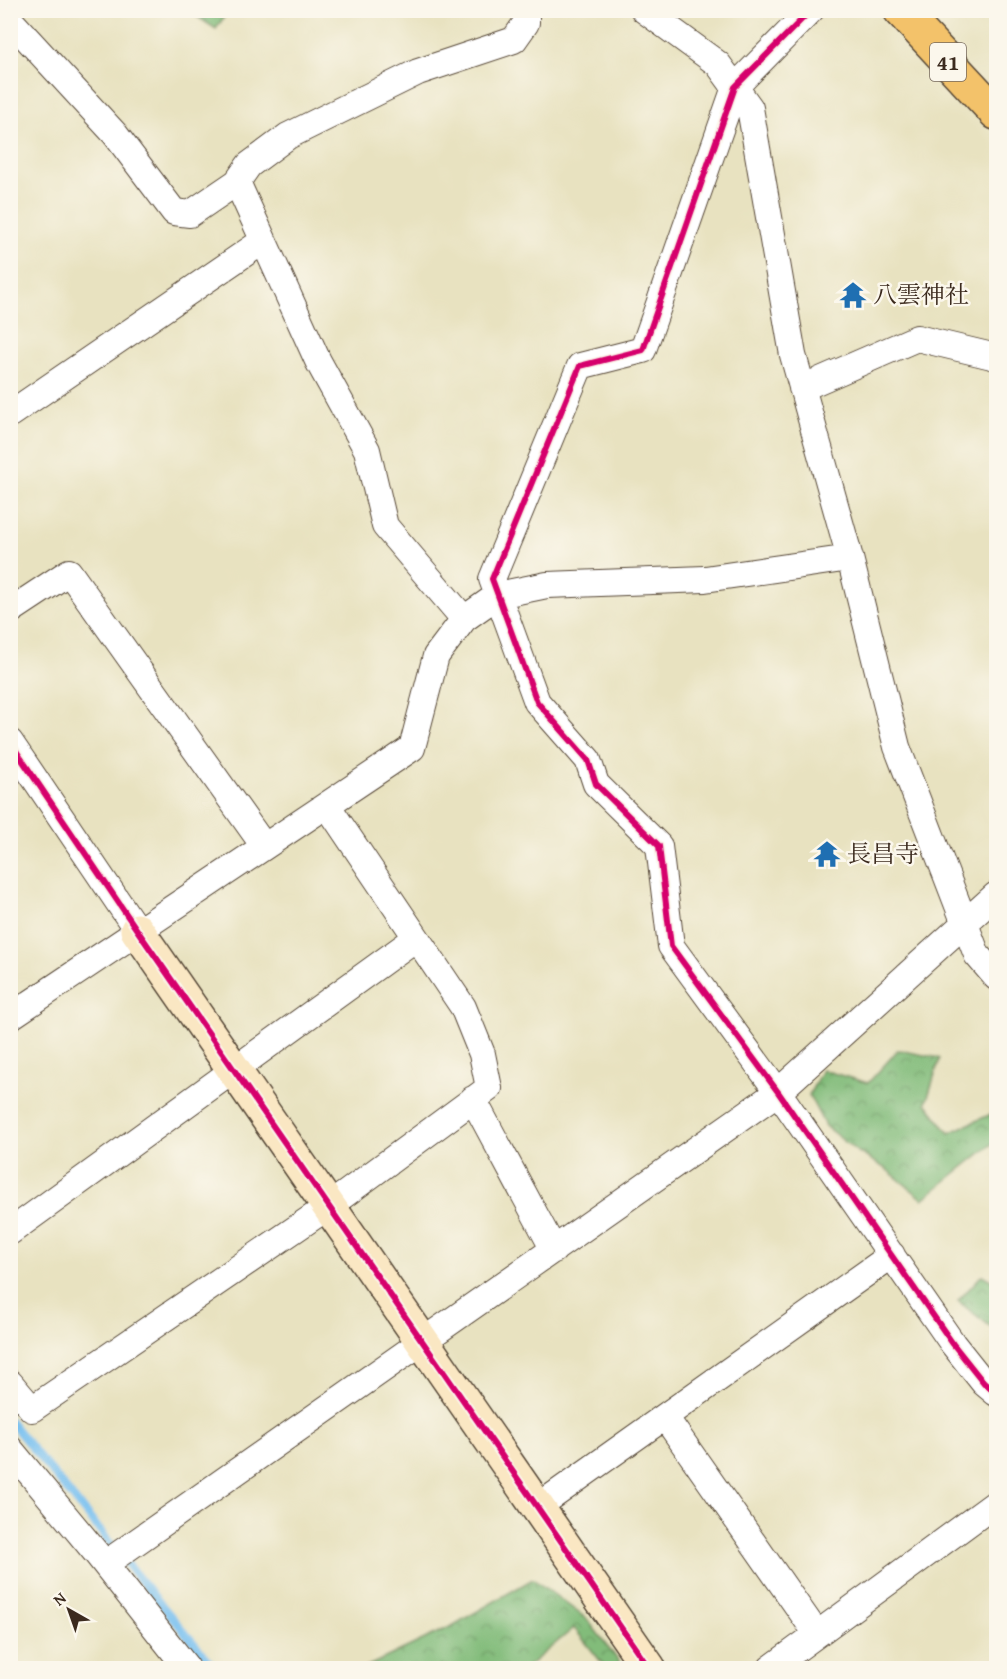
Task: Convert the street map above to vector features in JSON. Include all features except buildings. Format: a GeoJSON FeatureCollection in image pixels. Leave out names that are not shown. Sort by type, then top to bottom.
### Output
{"type":"FeatureCollection","features":[{"type":"Feature","properties":{"kind":"main road","name":"41"},"geometry":{"type":"LineString","coordinates":[[900,10],[996,113]]}},
{"type":"Feature","properties":{"kind":"street"},"geometry":{"type":"LineString","coordinates":[[10,20],[115,134],[174,212],[190,214],[237,182],[249,165],[288,136],[418,72],[514,40],[526,23],[526,10]]}},
{"type":"Feature","properties":{"kind":"street"},"geometry":{"type":"LineString","coordinates":[[644,10],[718,64],[750,108],[793,355],[850,558],[897,747],[964,925],[977,955],[996,977]]}},
{"type":"Feature","properties":{"kind":"street"},"geometry":{"type":"LineString","coordinates":[[811,10],[735,87],[643,350],[580,366],[492,579],[537,702],[588,760],[596,784],[659,846],[671,946],[778,1092],[953,1344],[984,1383],[996,1393]]}},
{"type":"Feature","properties":{"kind":"street"},"geometry":{"type":"LineString","coordinates":[[237,182],[318,361],[367,450],[385,526],[464,619]]}},
{"type":"Feature","properties":{"kind":"street"},"geometry":{"type":"LineString","coordinates":[[10,414],[263,241]]}},
{"type":"Feature","properties":{"kind":"street"},"geometry":{"type":"LineString","coordinates":[[802,388],[917,338],[996,357]]}},
{"type":"Feature","properties":{"kind":"street"},"geometry":{"type":"LineString","coordinates":[[10,1017],[412,748],[436,656],[464,619],[498,596],[548,585],[705,579],[850,558]]}},
{"type":"Feature","properties":{"kind":"street"},"geometry":{"type":"LineString","coordinates":[[10,611],[69,572],[264,846]]}},
{"type":"Feature","properties":{"kind":"street"},"geometry":{"type":"LineString","coordinates":[[10,742],[137,930],[648,1668]]}},
{"type":"Feature","properties":{"kind":"street"},"geometry":{"type":"LineString","coordinates":[[10,1383],[32,1409],[329,1206],[489,1088],[482,1054],[463,1007],[327,804]]}},
{"type":"Feature","properties":{"kind":"street"},"geometry":{"type":"LineString","coordinates":[[105,1564],[778,1092],[996,895]]}},
{"type":"Feature","properties":{"kind":"street"},"geometry":{"type":"LineString","coordinates":[[10,1232],[416,938]]}},
{"type":"Feature","properties":{"kind":"street"},"geometry":{"type":"LineString","coordinates":[[473,1100],[554,1250]]}},
{"type":"Feature","properties":{"kind":"street"},"geometry":{"type":"LineString","coordinates":[[536,1508],[892,1255]]}},
{"type":"Feature","properties":{"kind":"street"},"geometry":{"type":"LineString","coordinates":[[664,1417],[817,1635]]}},
{"type":"Feature","properties":{"kind":"street"},"geometry":{"type":"LineString","coordinates":[[10,1449],[187,1668]]}},
{"type":"Feature","properties":{"kind":"street"},"geometry":{"type":"LineString","coordinates":[[771,1668],[996,1503]]}},
{"type":"Feature","properties":{"kind":"green space"},"geometry":{"type":"Polygon","coordinates":[[[188,11],[228,11],[216,29],[188,11]]]}},
{"type":"Feature","properties":{"kind":"green space"},"geometry":{"type":"Polygon","coordinates":[[[898,1050],[940,1058],[926,1103],[949,1133],[996,1112],[996,1141],[923,1199],[886,1169],[855,1150],[825,1126],[809,1095],[822,1070],[868,1083],[898,1050]]]}},
{"type":"Feature","properties":{"kind":"green space"},"geometry":{"type":"Polygon","coordinates":[[[982,1275],[996,1283],[996,1331],[958,1301],[982,1275]]]}},
{"type":"Feature","properties":{"kind":"green space"},"geometry":{"type":"Polygon","coordinates":[[[533,1579],[587,1619],[624,1668],[606,1668],[574,1628],[526,1668],[364,1668],[452,1626],[533,1579]]]}},
{"type":"Feature","properties":{"kind":"waterway"},"geometry":{"type":"LineString","coordinates":[[10,1421],[215,1668]]}},
{"type":"Feature","properties":{"kind":"cycle path"},"geometry":{"type":"LineString","coordinates":[[811,10],[735,87],[643,350],[580,366],[492,579],[537,702],[588,760],[596,784],[659,846],[671,946],[778,1092],[953,1344],[984,1383],[996,1393]]}},
{"type":"Feature","properties":{"kind":"cycle path"},"geometry":{"type":"LineString","coordinates":[[10,742],[137,930],[649,1668]]}},
{"type":"Feature","properties":{"kind":"place","name":"八雲神社"},"geometry":{"type":"Point","coordinates":[853,295]}},
{"type":"Feature","properties":{"kind":"place","name":"長昌寺"},"geometry":{"type":"Point","coordinates":[827,854]}}]}
